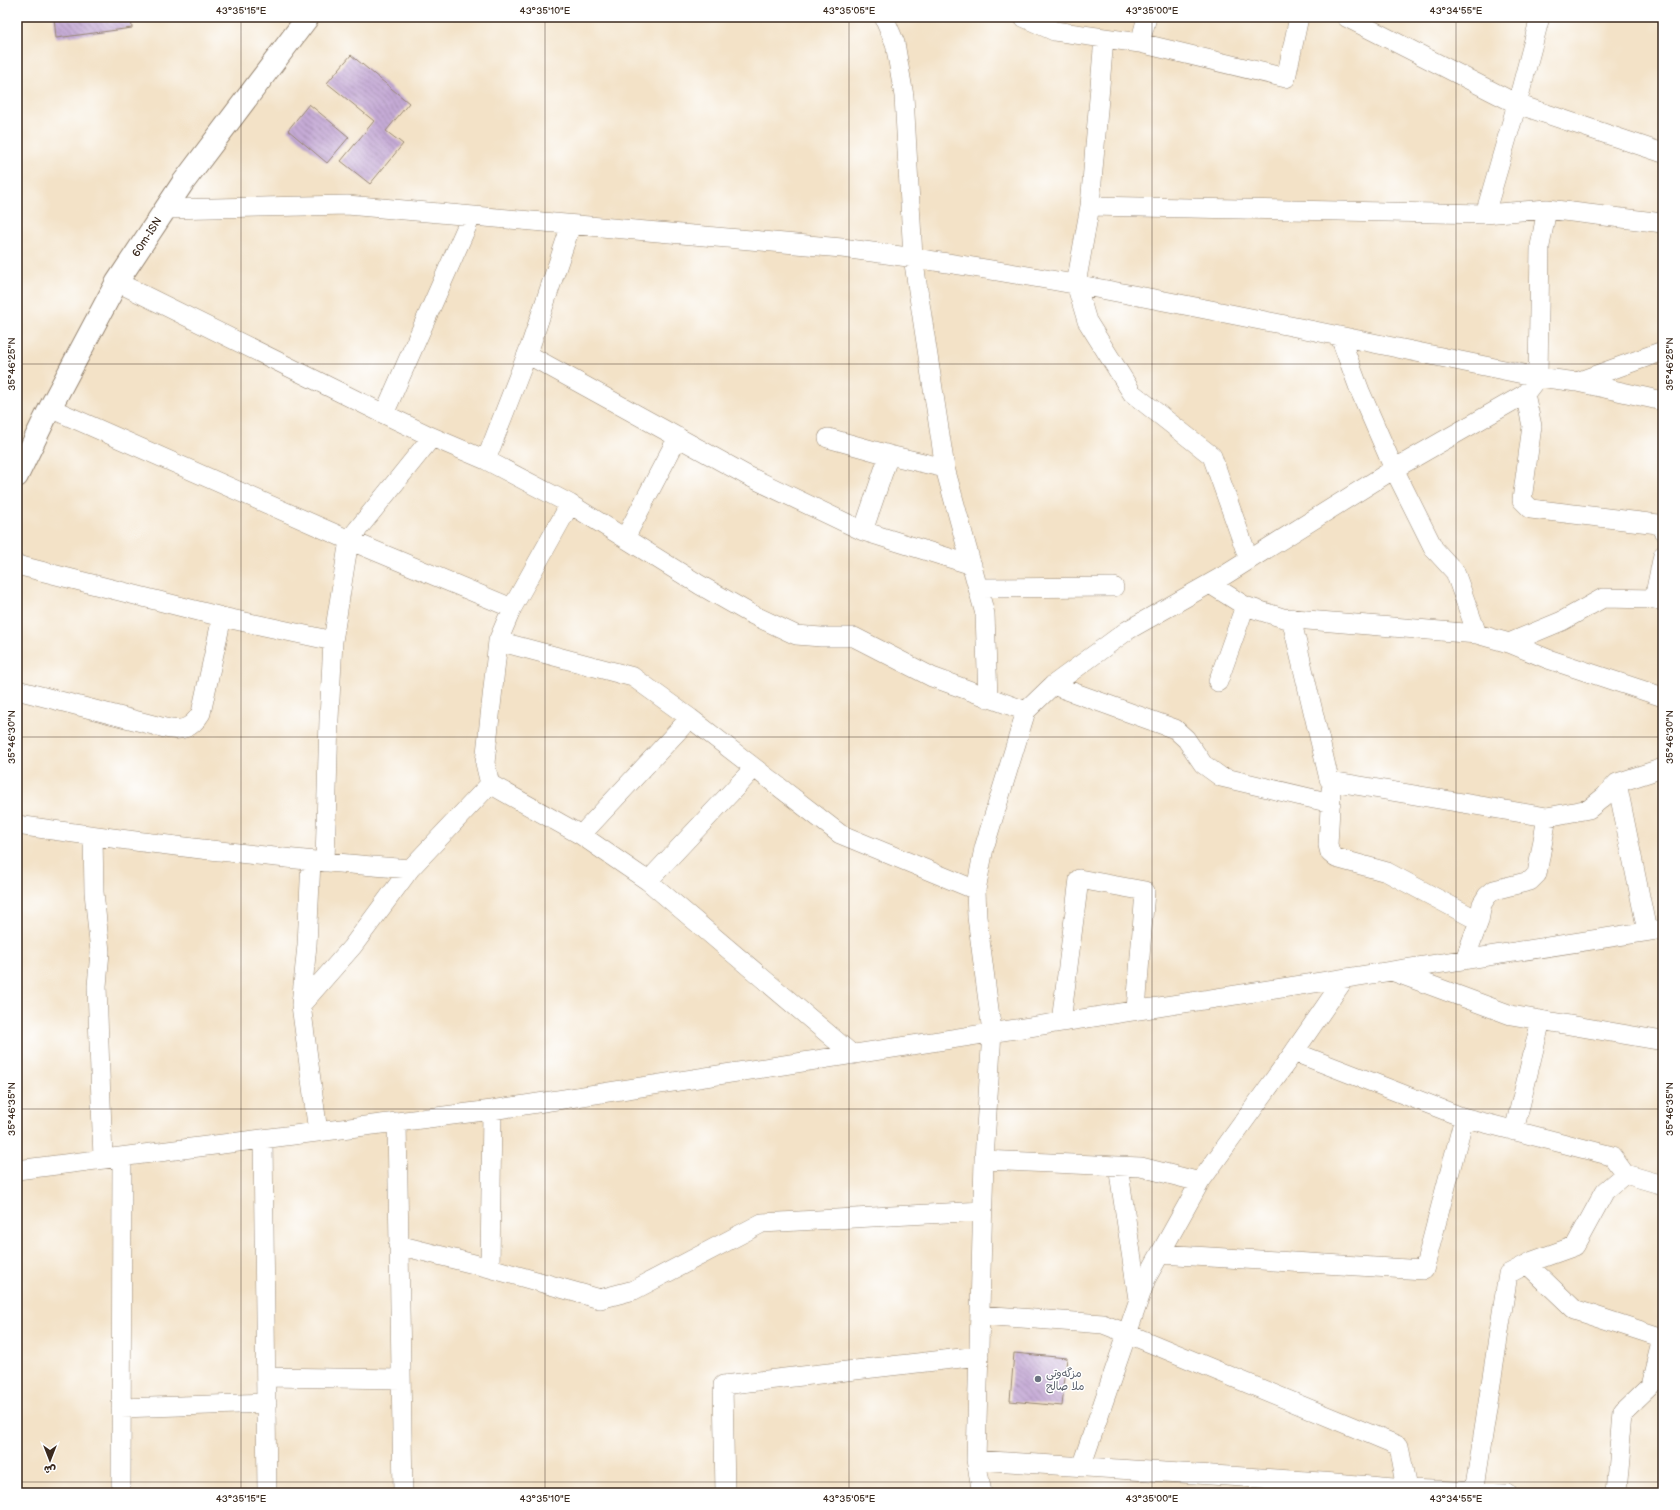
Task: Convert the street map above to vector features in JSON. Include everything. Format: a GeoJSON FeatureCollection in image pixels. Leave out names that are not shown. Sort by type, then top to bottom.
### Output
{"type":"FeatureCollection","features":[{"type":"Feature","properties":{"kind":"main road","name":"60m-ISN"},"geometry":{"type":"LineString","coordinates":[[17,476],[50,408],[118,282],[182,184],[308,17]]}},
{"type":"Feature","properties":{"kind":"street"},"geometry":{"type":"LineString","coordinates":[[884,17],[895,43],[904,96],[913,257],[945,468],[985,614],[988,698]]}},
{"type":"Feature","properties":{"kind":"street"},"geometry":{"type":"LineString","coordinates":[[1023,17],[1054,31],[1140,43],[1286,78],[1299,17]]}},
{"type":"Feature","properties":{"kind":"street"},"geometry":{"type":"LineString","coordinates":[[1140,43],[1147,17]]}},
{"type":"Feature","properties":{"kind":"street"},"geometry":{"type":"LineString","coordinates":[[1346,17],[1517,104],[1663,153]]}},
{"type":"Feature","properties":{"kind":"street"},"geometry":{"type":"LineString","coordinates":[[1484,214],[1517,104],[1540,17]]}},
{"type":"Feature","properties":{"kind":"street"},"geometry":{"type":"LineString","coordinates":[[1104,38],[1090,206],[1076,284],[1087,321],[1132,393],[1212,456],[1249,560]]}},
{"type":"Feature","properties":{"kind":"street"},"geometry":{"type":"LineString","coordinates":[[165,209],[347,205],[471,217],[842,248],[913,257],[1076,284],[1538,377],[1577,382],[1663,401]]}},
{"type":"Feature","properties":{"kind":"street"},"geometry":{"type":"LineString","coordinates":[[1090,206],[1484,214],[1547,209],[1663,223]]}},
{"type":"Feature","properties":{"kind":"street"},"geometry":{"type":"LineString","coordinates":[[982,1493],[976,1460],[984,1160],[992,1032],[977,917],[976,890],[984,848],[1026,711],[1052,685],[1128,630],[1210,584],[1394,469],[1525,394],[1538,377],[1540,246],[1547,209]]}},
{"type":"Feature","properties":{"kind":"street"},"geometry":{"type":"LineString","coordinates":[[384,414],[471,217]]}},
{"type":"Feature","properties":{"kind":"street"},"geometry":{"type":"LineString","coordinates":[[486,460],[527,354],[571,225]]}},
{"type":"Feature","properties":{"kind":"street"},"geometry":{"type":"LineString","coordinates":[[118,282],[384,414],[432,437],[486,460],[570,504],[751,614],[796,635],[854,637],[932,677],[1026,711]]}},
{"type":"Feature","properties":{"kind":"street"},"geometry":{"type":"LineString","coordinates":[[1340,337],[1360,391],[1394,469],[1434,549],[1455,572],[1477,634]]}},
{"type":"Feature","properties":{"kind":"street"},"geometry":{"type":"LineString","coordinates":[[1577,382],[1663,351]]}},
{"type":"Feature","properties":{"kind":"street"},"geometry":{"type":"LineString","coordinates":[[527,354],[748,476],[862,531],[972,565]]}},
{"type":"Feature","properties":{"kind":"street"},"geometry":{"type":"LineString","coordinates":[[1525,394],[1532,426],[1522,500],[1531,509],[1658,524],[1663,531]]}},
{"type":"Feature","properties":{"kind":"street"},"geometry":{"type":"LineString","coordinates":[[50,408],[349,540],[512,608]]}},
{"type":"Feature","properties":{"kind":"street"},"geometry":{"type":"LineString","coordinates":[[318,1132],[301,1005],[318,862],[329,719],[333,641],[349,540],[432,437]]}},
{"type":"Feature","properties":{"kind":"street"},"geometry":{"type":"LineString","coordinates":[[625,538],[678,437]]}},
{"type":"Feature","properties":{"kind":"street"},"geometry":{"type":"LineString","coordinates":[[828,438],[889,455],[945,468]]}},
{"type":"Feature","properties":{"kind":"street"},"geometry":{"type":"LineString","coordinates":[[862,531],[889,455]]}},
{"type":"Feature","properties":{"kind":"street"},"geometry":{"type":"LineString","coordinates":[[570,504],[512,608],[498,641],[484,763],[490,784],[580,835],[648,881],[853,1055]]}},
{"type":"Feature","properties":{"kind":"street"},"geometry":{"type":"LineString","coordinates":[[1509,643],[1562,621],[1603,598],[1659,600],[1663,555]]}},
{"type":"Feature","properties":{"kind":"street"},"geometry":{"type":"LineString","coordinates":[[17,565],[222,616],[333,641]]}},
{"type":"Feature","properties":{"kind":"street"},"geometry":{"type":"LineString","coordinates":[[1210,584],[1245,606],[1283,618],[1477,634],[1509,643],[1548,659],[1663,697]]}},
{"type":"Feature","properties":{"kind":"street"},"geometry":{"type":"LineString","coordinates":[[979,588],[1114,587]]}},
{"type":"Feature","properties":{"kind":"street"},"geometry":{"type":"LineString","coordinates":[[1218,682],[1245,606]]}},
{"type":"Feature","properties":{"kind":"street"},"geometry":{"type":"LineString","coordinates":[[17,690],[173,730],[182,730],[196,721],[201,713],[222,616]]}},
{"type":"Feature","properties":{"kind":"street"},"geometry":{"type":"LineString","coordinates":[[1291,618],[1331,781],[1332,803],[1328,844],[1330,853],[1336,858],[1387,872],[1479,921]]}},
{"type":"Feature","properties":{"kind":"street"},"geometry":{"type":"LineString","coordinates":[[498,641],[632,677],[690,718],[840,834],[976,890]]}},
{"type":"Feature","properties":{"kind":"street"},"geometry":{"type":"LineString","coordinates":[[1052,685],[1175,729],[1186,739],[1203,764],[1221,777],[1332,803]]}},
{"type":"Feature","properties":{"kind":"street"},"geometry":{"type":"LineString","coordinates":[[580,835],[690,718]]}},
{"type":"Feature","properties":{"kind":"street"},"geometry":{"type":"LineString","coordinates":[[648,881],[754,768]]}},
{"type":"Feature","properties":{"kind":"street"},"geometry":{"type":"LineString","coordinates":[[1331,781],[1547,817],[1589,809],[1605,796],[1617,783],[1663,768]]}},
{"type":"Feature","properties":{"kind":"street"},"geometry":{"type":"LineString","coordinates":[[17,1170],[492,1110],[1655,930],[1617,783]]}},
{"type":"Feature","properties":{"kind":"street"},"geometry":{"type":"LineString","coordinates":[[301,1005],[352,947],[410,869],[490,784]]}},
{"type":"Feature","properties":{"kind":"street"},"geometry":{"type":"LineString","coordinates":[[1466,959],[1479,921],[1482,904],[1487,896],[1494,890],[1530,881],[1537,874],[1547,817]]}},
{"type":"Feature","properties":{"kind":"street"},"geometry":{"type":"LineString","coordinates":[[17,825],[93,836],[318,862],[410,869]]}},
{"type":"Feature","properties":{"kind":"street"},"geometry":{"type":"LineString","coordinates":[[93,836],[94,892],[100,952],[97,986],[103,1159]]}},
{"type":"Feature","properties":{"kind":"street"},"geometry":{"type":"LineString","coordinates":[[1061,1022],[1079,879],[1145,891],[1136,1010]]}},
{"type":"Feature","properties":{"kind":"street"},"geometry":{"type":"LineString","coordinates":[[1391,970],[1511,1015],[1663,1041]]}},
{"type":"Feature","properties":{"kind":"street"},"geometry":{"type":"LineString","coordinates":[[1081,1467],[1126,1333],[1146,1279],[1200,1182],[1294,1052],[1345,978]]}},
{"type":"Feature","properties":{"kind":"street"},"geometry":{"type":"LineString","coordinates":[[1514,1130],[1541,1020]]}},
{"type":"Feature","properties":{"kind":"street"},"geometry":{"type":"LineString","coordinates":[[1294,1052],[1464,1118],[1612,1156],[1625,1174],[1663,1186]]}},
{"type":"Feature","properties":{"kind":"street"},"geometry":{"type":"LineString","coordinates":[[490,1268],[492,1110]]}},
{"type":"Feature","properties":{"kind":"street"},"geometry":{"type":"LineString","coordinates":[[1160,1254],[1424,1270],[1464,1118]]}},
{"type":"Feature","properties":{"kind":"street"},"geometry":{"type":"LineString","coordinates":[[397,1122],[403,1493]]}},
{"type":"Feature","properties":{"kind":"street"},"geometry":{"type":"LineString","coordinates":[[263,1139],[267,1493]]}},
{"type":"Feature","properties":{"kind":"street"},"geometry":{"type":"LineString","coordinates":[[121,1493],[122,1156]]}},
{"type":"Feature","properties":{"kind":"street"},"geometry":{"type":"LineString","coordinates":[[984,1160],[1141,1167],[1200,1182]]}},
{"type":"Feature","properties":{"kind":"street"},"geometry":{"type":"LineString","coordinates":[[1118,1166],[1138,1300]]}},
{"type":"Feature","properties":{"kind":"street"},"geometry":{"type":"LineString","coordinates":[[1474,1492],[1508,1274],[1527,1264],[1575,1246],[1604,1191],[1625,1174]]}},
{"type":"Feature","properties":{"kind":"street"},"geometry":{"type":"LineString","coordinates":[[398,1245],[490,1268],[600,1299],[634,1290],[762,1223],[983,1211]]}},
{"type":"Feature","properties":{"kind":"street"},"geometry":{"type":"LineString","coordinates":[[1527,1264],[1574,1309],[1662,1338],[1650,1386],[1622,1413],[1615,1493]]}},
{"type":"Feature","properties":{"kind":"street"},"geometry":{"type":"LineString","coordinates":[[980,1314],[1103,1324],[1126,1333],[1399,1446],[1407,1489]]}},
{"type":"Feature","properties":{"kind":"street"},"geometry":{"type":"LineString","coordinates":[[725,1493],[724,1385],[979,1356]]}},
{"type":"Feature","properties":{"kind":"street"},"geometry":{"type":"LineString","coordinates":[[266,1377],[401,1379]]}},
{"type":"Feature","properties":{"kind":"street"},"geometry":{"type":"LineString","coordinates":[[121,1408],[267,1403]]}},
{"type":"Feature","properties":{"kind":"street"},"geometry":{"type":"LineString","coordinates":[[976,1460],[1081,1467],[1323,1488],[1407,1489],[1506,1493]]}},
{"type":"Feature","properties":{"kind":"building"},"geometry":{"type":"Polygon","coordinates":[[[54,17],[131,17],[132,28],[56,38],[54,17]]]}},
{"type":"Feature","properties":{"kind":"building"},"geometry":{"type":"Polygon","coordinates":[[[351,55],[409,103],[386,131],[403,144],[370,184],[341,161],[374,121],[327,83],[351,55]]]}},
{"type":"Feature","properties":{"kind":"building"},"geometry":{"type":"Polygon","coordinates":[[[309,104],[349,137],[327,163],[288,130],[309,104]]]}},
{"type":"Feature","properties":{"kind":"building","name":"مزگه‌وتی ملا صالح"},"geometry":{"type":"Polygon","coordinates":[[[1014,1353],[1067,1358],[1062,1406],[1010,1401],[1014,1353]]]}},
{"type":"Feature","properties":{"kind":"place","name":"مزگه‌وتی ملا صالح"},"geometry":{"type":"Point","coordinates":[1038,1379]}}]}
